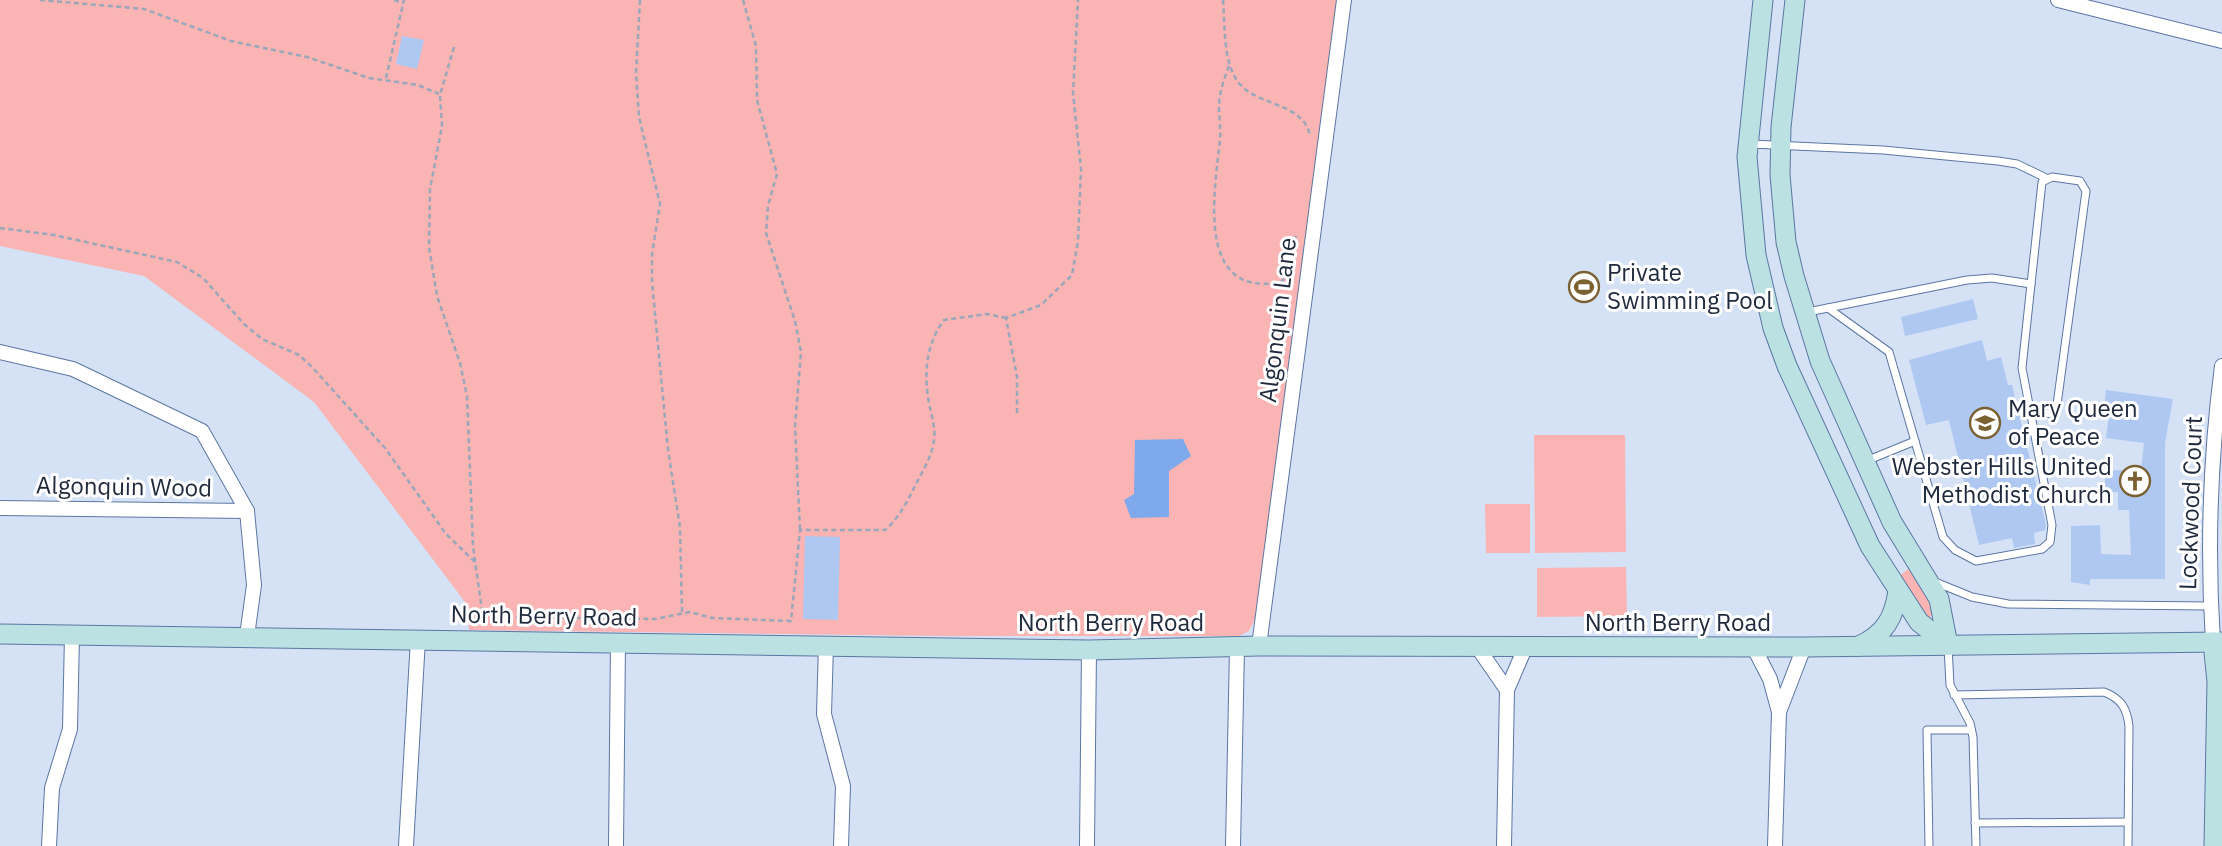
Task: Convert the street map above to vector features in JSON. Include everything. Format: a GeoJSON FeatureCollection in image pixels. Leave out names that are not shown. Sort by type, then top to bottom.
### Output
{"type":"FeatureCollection","features":[{"type":"Feature","properties":{"kind":"main road"},"geometry":{"type":"LineString","coordinates":[[1763,0],[1747,144],[1756,255],[1772,322],[1787,366],[1870,546],[1919,622],[1948,645]]}},
{"type":"Feature","properties":{"kind":"main road"},"geometry":{"type":"LineString","coordinates":[[1795,0],[1781,145],[1781,206],[1786,242],[1820,361],[1892,522],[1939,599],[1948,645]]}},
{"type":"Feature","properties":{"kind":"main road"},"geometry":{"type":"LineString","coordinates":[[1772,322],[1804,312]]}},
{"type":"Feature","properties":{"kind":"main road"},"geometry":{"type":"LineString","coordinates":[[1835,472],[1866,461]]}},
{"type":"Feature","properties":{"kind":"main road"},"geometry":{"type":"LineString","coordinates":[[1859,646],[1887,626],[1895,611],[1898,591]]}},
{"type":"Feature","properties":{"kind":"main road","name":"North Berry Road"},"geometry":{"type":"LineString","coordinates":[[0,634],[1089,650],[1259,646],[1804,647],[2218,642]]}},
{"type":"Feature","properties":{"kind":"main road"},"geometry":{"type":"LineString","coordinates":[[2214,846],[2218,642]]}},
{"type":"Feature","properties":{"kind":"street","name":"Algonquin Lane"},"geometry":{"type":"LineString","coordinates":[[1259,646],[1344,0]]}},
{"type":"Feature","properties":{"kind":"street"},"geometry":{"type":"LineString","coordinates":[[2059,0],[2222,41]]}},
{"type":"Feature","properties":{"kind":"street","name":"Algonquin Wood"},"geometry":{"type":"LineString","coordinates":[[0,352],[73,369],[202,431],[247,511],[254,585],[247,636]]}},
{"type":"Feature","properties":{"kind":"street","name":"Lockwood Court"},"geometry":{"type":"LineString","coordinates":[[2218,642],[2211,606],[2210,477],[2221,375]]}},
{"type":"Feature","properties":{"kind":"street","name":"Algonquin Wood"},"geometry":{"type":"LineString","coordinates":[[0,508],[247,511]]}},
{"type":"Feature","properties":{"kind":"street"},"geometry":{"type":"LineString","coordinates":[[49,846],[52,788],[70,729],[72,635]]}},
{"type":"Feature","properties":{"kind":"street"},"geometry":{"type":"LineString","coordinates":[[406,846],[418,639]]}},
{"type":"Feature","properties":{"kind":"street"},"geometry":{"type":"LineString","coordinates":[[616,846],[618,642]]}},
{"type":"Feature","properties":{"kind":"street"},"geometry":{"type":"LineString","coordinates":[[826,645],[824,714],[843,786],[841,846]]}},
{"type":"Feature","properties":{"kind":"street"},"geometry":{"type":"LineString","coordinates":[[1753,646],[1770,680],[1779,712],[1775,846]]}},
{"type":"Feature","properties":{"kind":"street"},"geometry":{"type":"LineString","coordinates":[[1233,846],[1237,647]]}},
{"type":"Feature","properties":{"kind":"street"},"geometry":{"type":"LineString","coordinates":[[1779,712],[1804,647]]}},
{"type":"Feature","properties":{"kind":"street"},"geometry":{"type":"LineString","coordinates":[[1478,648],[1507,690]]}},
{"type":"Feature","properties":{"kind":"street"},"geometry":{"type":"LineString","coordinates":[[1504,846],[1507,690],[1525,648]]}},
{"type":"Feature","properties":{"kind":"street"},"geometry":{"type":"LineString","coordinates":[[1087,846],[1089,650]]}},
{"type":"Feature","properties":{"kind":"lane"},"geometry":{"type":"LineString","coordinates":[[1747,144],[1998,160],[2017,164],[2046,178],[2080,181],[2086,191],[2056,412],[2052,414],[2031,411]]}},
{"type":"Feature","properties":{"kind":"lane"},"geometry":{"type":"LineString","coordinates":[[1828,308],[1889,352],[1943,537],[1955,550],[1970,559],[1986,561],[2042,549],[2050,542],[2052,525],[2022,368],[2042,182],[2046,178]]}},
{"type":"Feature","properties":{"kind":"lane"},"geometry":{"type":"LineString","coordinates":[[1804,312],[1967,280],[1992,278],[2031,284]]}},
{"type":"Feature","properties":{"kind":"lane"},"geometry":{"type":"LineString","coordinates":[[1866,461],[1915,440]]}},
{"type":"Feature","properties":{"kind":"lane"},"geometry":{"type":"LineString","coordinates":[[1927,578],[1990,601],[2211,606]]}},
{"type":"Feature","properties":{"kind":"lane"},"geometry":{"type":"LineString","coordinates":[[1948,645],[1948,670],[1954,695],[1971,730],[1976,846]]}},
{"type":"Feature","properties":{"kind":"lane"},"geometry":{"type":"LineString","coordinates":[[1954,695],[2094,692],[2113,695],[2127,712],[2129,726],[2127,846]]}},
{"type":"Feature","properties":{"kind":"lane"},"geometry":{"type":"LineString","coordinates":[[1929,846],[1927,730],[1971,730]]}},
{"type":"Feature","properties":{"kind":"lane"},"geometry":{"type":"LineString","coordinates":[[1975,823],[2128,822]]}},
{"type":"Feature","properties":{"kind":"path"},"geometry":{"type":"LineString","coordinates":[[40,0],[144,9],[231,41],[307,57],[369,78],[386,78],[428,88],[440,95]]}},
{"type":"Feature","properties":{"kind":"path"},"geometry":{"type":"LineString","coordinates":[[386,78],[404,1],[394,0]]}},
{"type":"Feature","properties":{"kind":"path"},"geometry":{"type":"LineString","coordinates":[[640,0],[639,117],[660,204],[652,254],[652,282],[668,450],[680,527],[682,612]]}},
{"type":"Feature","properties":{"kind":"path"},"geometry":{"type":"LineString","coordinates":[[483,609],[510,617],[658,619],[682,612],[758,622],[793,620],[800,530],[796,426],[801,352],[795,321],[766,233],[768,206],[777,174],[757,100],[756,46],[743,0]]}},
{"type":"Feature","properties":{"kind":"path"},"geometry":{"type":"LineString","coordinates":[[800,530],[868,532],[885,530],[890,526],[906,503],[932,452],[934,427],[928,396],[928,364],[929,345],[935,332],[944,320],[987,314],[1006,318],[1041,305],[1072,275],[1078,241],[1081,169],[1073,93],[1078,0]]}},
{"type":"Feature","properties":{"kind":"path"},"geometry":{"type":"LineString","coordinates":[[1223,0],[1229,66],[1219,98],[1220,138],[1213,219],[1217,247],[1238,276],[1274,284],[1286,279],[1292,271],[1292,250],[1298,231]]}},
{"type":"Feature","properties":{"kind":"path"},"geometry":{"type":"LineString","coordinates":[[454,47],[440,95],[442,126],[430,189],[429,247],[437,296],[460,363],[467,396],[475,562],[483,609],[483,640]]}},
{"type":"Feature","properties":{"kind":"path"},"geometry":{"type":"LineString","coordinates":[[1229,66],[1248,93],[1295,113],[1304,122],[1310,142]]}},
{"type":"Feature","properties":{"kind":"path"},"geometry":{"type":"LineString","coordinates":[[0,228],[158,257],[191,269],[218,293],[244,324],[262,338],[299,355],[312,367],[385,448],[446,534],[475,562]]}},
{"type":"Feature","properties":{"kind":"path"},"geometry":{"type":"LineString","coordinates":[[1006,318],[1017,377],[1017,413]]}},
{"type":"Feature","properties":{"kind":"shaded area"},"geometry":{"type":"Polygon","coordinates":[[[0,0],[1338,0],[1256,617],[1249,631],[1239,636],[943,636],[469,630],[468,606],[314,402],[144,276],[0,246],[0,0]]]}},
{"type":"Feature","properties":{"kind":"shaded area"},"geometry":{"type":"Polygon","coordinates":[[[1534,435],[1625,435],[1626,552],[1535,553],[1534,435]]]}},
{"type":"Feature","properties":{"kind":"shaded area"},"geometry":{"type":"Polygon","coordinates":[[[1485,504],[1530,504],[1530,553],[1486,553],[1485,504]]]}},
{"type":"Feature","properties":{"kind":"shaded area"},"geometry":{"type":"Polygon","coordinates":[[[1626,567],[1627,616],[1537,617],[1537,568],[1626,567]]]}},
{"type":"Feature","properties":{"kind":"shaded area"},"geometry":{"type":"Polygon","coordinates":[[[1908,569],[1923,586],[1933,615],[1928,618],[1897,578],[1908,569]]]}},
{"type":"Feature","properties":{"kind":"water","name":"Private Swimming Pool"},"geometry":{"type":"Polygon","coordinates":[[[1579,274],[1593,275],[1589,300],[1575,299],[1579,274]]]}},
{"type":"Feature","properties":{"kind":"water"},"geometry":{"type":"Polygon","coordinates":[[[1183,439],[1191,456],[1169,471],[1169,517],[1131,518],[1124,500],[1134,494],[1135,440],[1183,439]]]}},
{"type":"Feature","properties":{"kind":"building"},"geometry":{"type":"Polygon","coordinates":[[[402,36],[424,40],[417,69],[396,64],[402,36]]]}},
{"type":"Feature","properties":{"kind":"building"},"geometry":{"type":"Polygon","coordinates":[[[1973,299],[1978,319],[1905,336],[1901,317],[1973,299]]]}},
{"type":"Feature","properties":{"kind":"building","name":"Mary Queen of Peace"},"geometry":{"type":"Polygon","coordinates":[[[1982,340],[1987,361],[2001,357],[2008,385],[2012,385],[2046,525],[2045,530],[2034,533],[2035,544],[2014,548],[2012,538],[1979,545],[1949,420],[1926,425],[1909,360],[1982,340]]]}},
{"type":"Feature","properties":{"kind":"building","name":"Webster Hills United Methodist Church"},"geometry":{"type":"Polygon","coordinates":[[[2106,390],[2173,399],[2165,443],[2165,579],[2090,579],[2090,585],[2071,582],[2071,526],[2100,525],[2101,554],[2131,555],[2129,510],[2118,510],[2118,492],[2105,492],[2105,471],[2141,469],[2144,443],[2106,438],[2109,415],[2103,414],[2106,390]]]}},
{"type":"Feature","properties":{"kind":"building"},"geometry":{"type":"Polygon","coordinates":[[[805,536],[840,537],[838,620],[803,619],[805,536]]]}},
{"type":"Feature","properties":{"kind":"place","name":"Private Swimming Pool"},"geometry":{"type":"Point","coordinates":[1584,287]}},
{"type":"Feature","properties":{"kind":"place","name":"Mary Queen of Peace"},"geometry":{"type":"Point","coordinates":[1985,423]}},
{"type":"Feature","properties":{"kind":"place","name":"Webster Hills United Methodist Church"},"geometry":{"type":"Point","coordinates":[2135,481]}}]}
